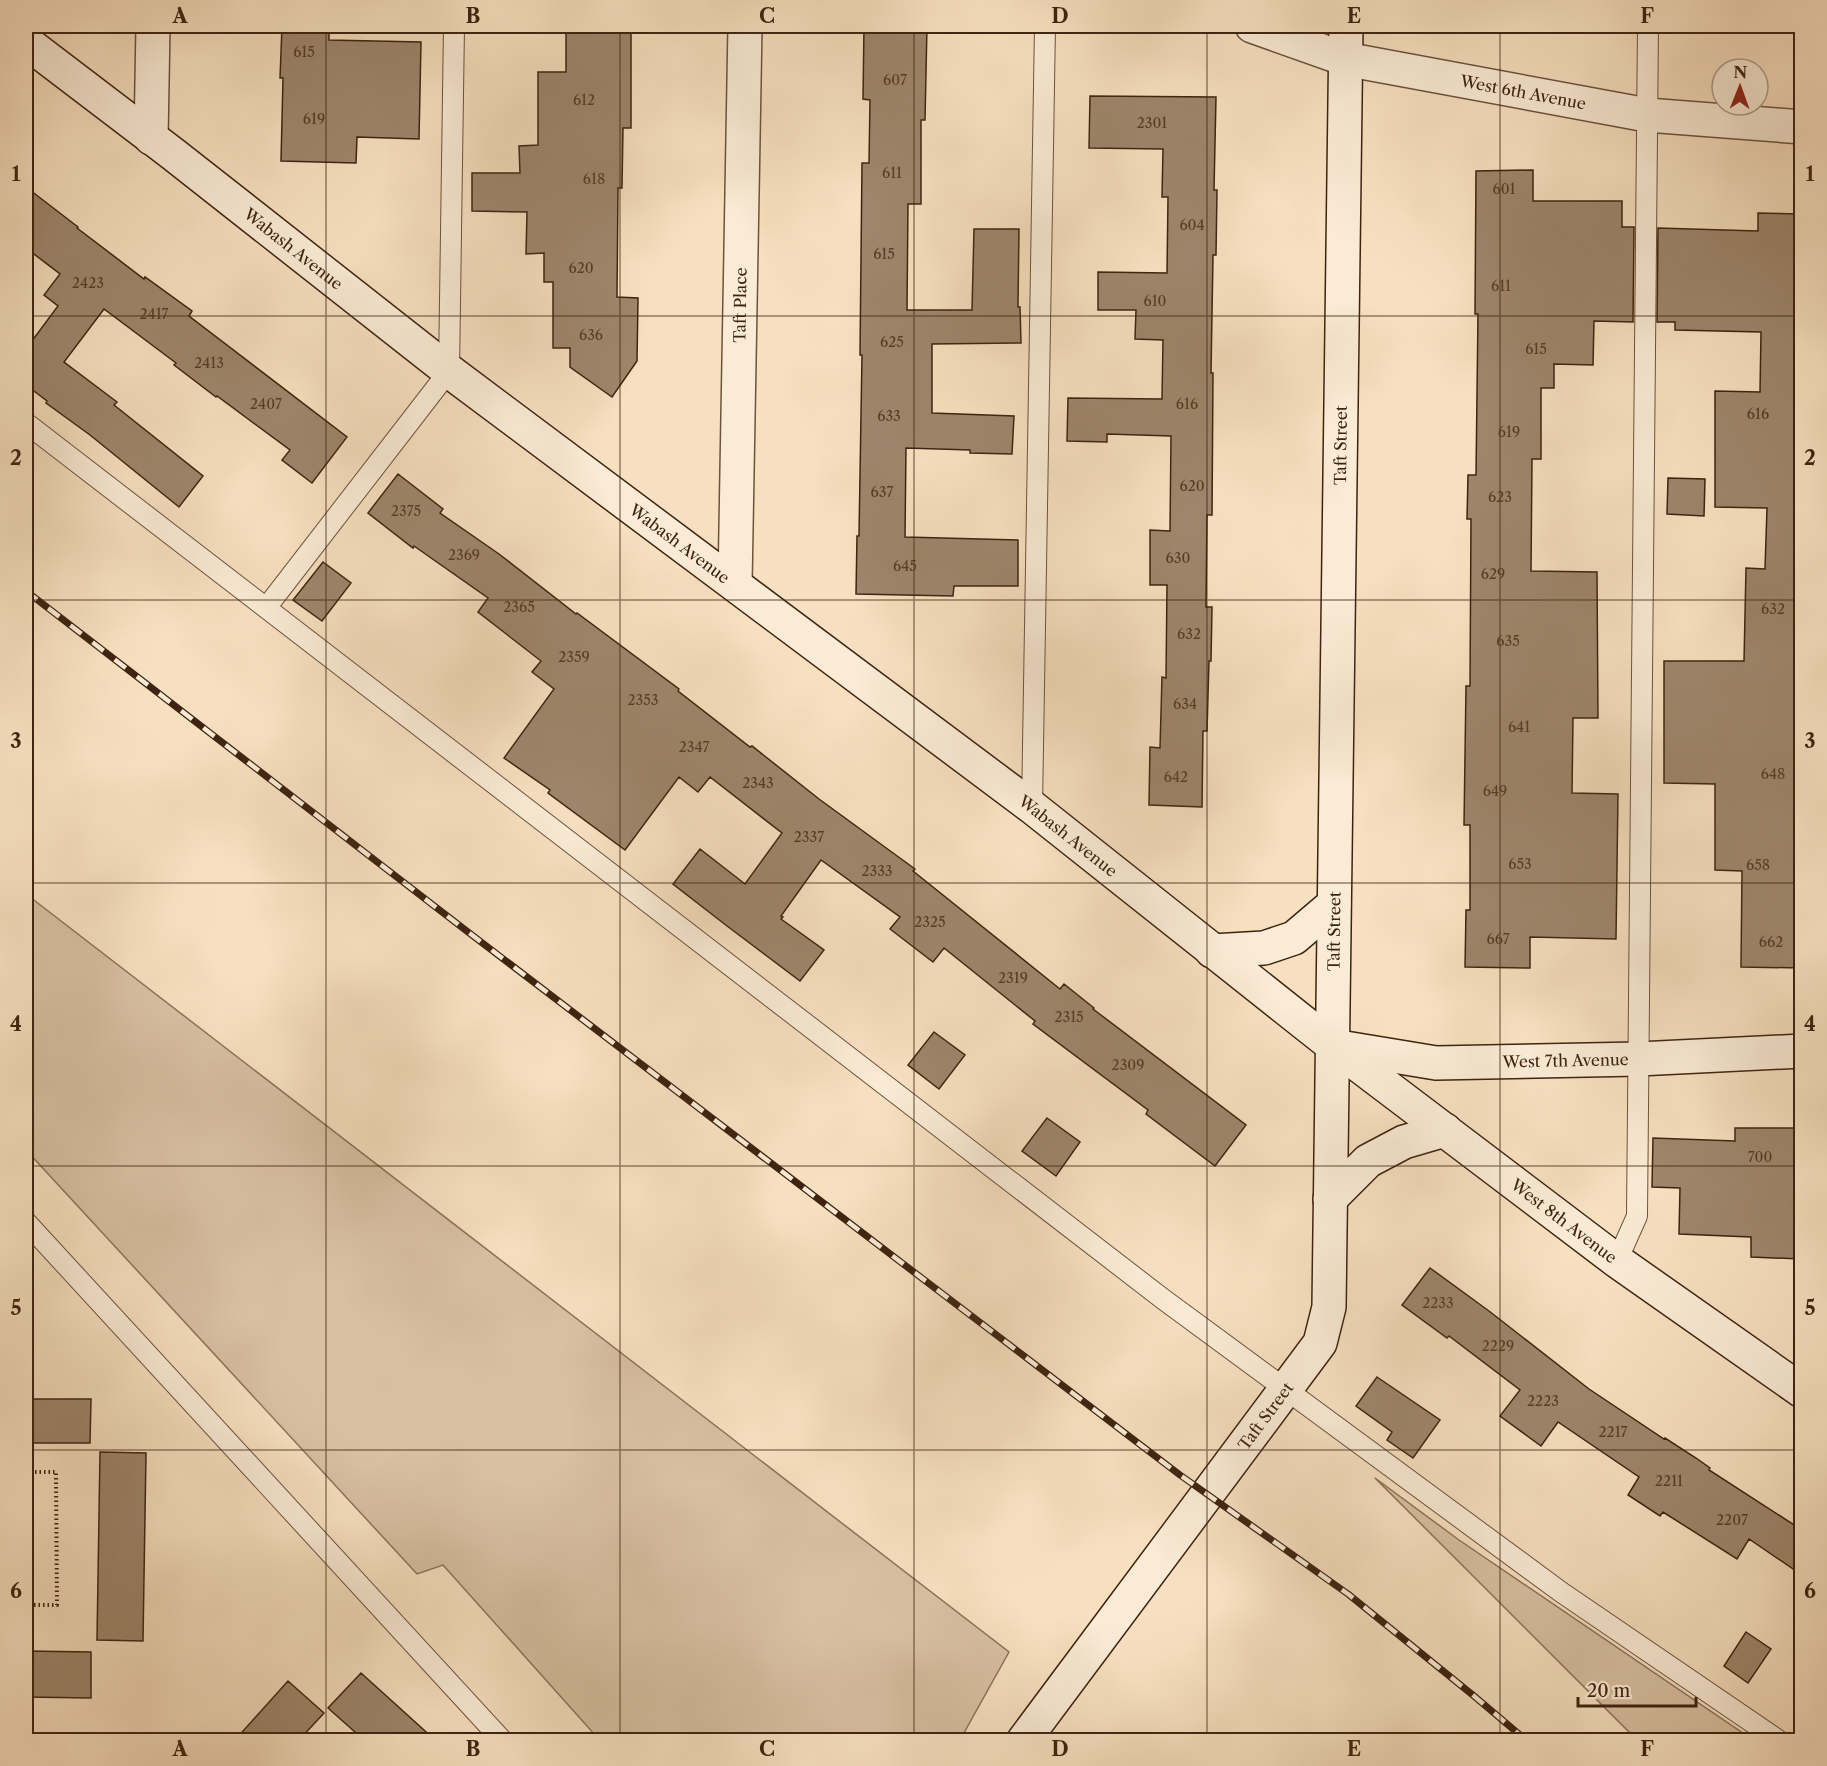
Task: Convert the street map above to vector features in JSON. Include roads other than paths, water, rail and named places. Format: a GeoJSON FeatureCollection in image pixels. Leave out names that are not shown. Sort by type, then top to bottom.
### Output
{"type":"FeatureCollection","features":[{"type":"Feature","properties":{"kind":"street"},"geometry":{"type":"LineString","coordinates":[[151,138],[153,26]]}},
{"type":"Feature","properties":{"kind":"street","name":"Taft Place"},"geometry":{"type":"LineString","coordinates":[[735,584],[745,26]]}},
{"type":"Feature","properties":{"kind":"street","name":"West 6th Avenue"},"geometry":{"type":"LineString","coordinates":[[1252,26],[1345,59],[1647,115],[1802,127]]}},
{"type":"Feature","properties":{"kind":"street","name":"Taft Street"},"geometry":{"type":"LineString","coordinates":[[1024,1740],[1287,1390],[1320,1343],[1329,1307],[1346,26]]}},
{"type":"Feature","properties":{"kind":"street","name":"Wabash Avenue"},"geometry":{"type":"LineString","coordinates":[[26,42],[449,371],[1032,807],[1332,1045]]}},
{"type":"Feature","properties":{"kind":"street"},"geometry":{"type":"LineString","coordinates":[[1212,951],[1264,948],[1294,938],[1334,904]]}},
{"type":"Feature","properties":{"kind":"street","name":"West 7th Avenue"},"geometry":{"type":"LineString","coordinates":[[1332,1045],[1436,1063],[1638,1059],[1802,1051]]}},
{"type":"Feature","properties":{"kind":"street","name":"West 8th Avenue"},"geometry":{"type":"LineString","coordinates":[[1332,1045],[1617,1261],[1802,1391]]}},
{"type":"Feature","properties":{"kind":"street"},"geometry":{"type":"LineString","coordinates":[[1330,1199],[1368,1161],[1404,1142],[1445,1130]]}},
{"type":"Feature","properties":{"kind":"lane"},"geometry":{"type":"LineString","coordinates":[[266,608],[449,371],[454,26]]}},
{"type":"Feature","properties":{"kind":"lane"},"geometry":{"type":"LineString","coordinates":[[1032,807],[1045,26]]}},
{"type":"Feature","properties":{"kind":"lane"},"geometry":{"type":"LineString","coordinates":[[1617,1261],[1637,1216],[1648,26]]}},
{"type":"Feature","properties":{"kind":"lane"},"geometry":{"type":"LineString","coordinates":[[26,423],[1163,1299],[1561,1592],[1778,1740]]}},
{"type":"Feature","properties":{"kind":"lane"},"geometry":{"type":"LineString","coordinates":[[26,1222],[502,1740]]}},
{"type":"Feature","properties":{"kind":"railway"},"geometry":{"type":"LineString","coordinates":[[26,591],[468,932],[1180,1475],[1348,1594],[1526,1740]]}}]}
